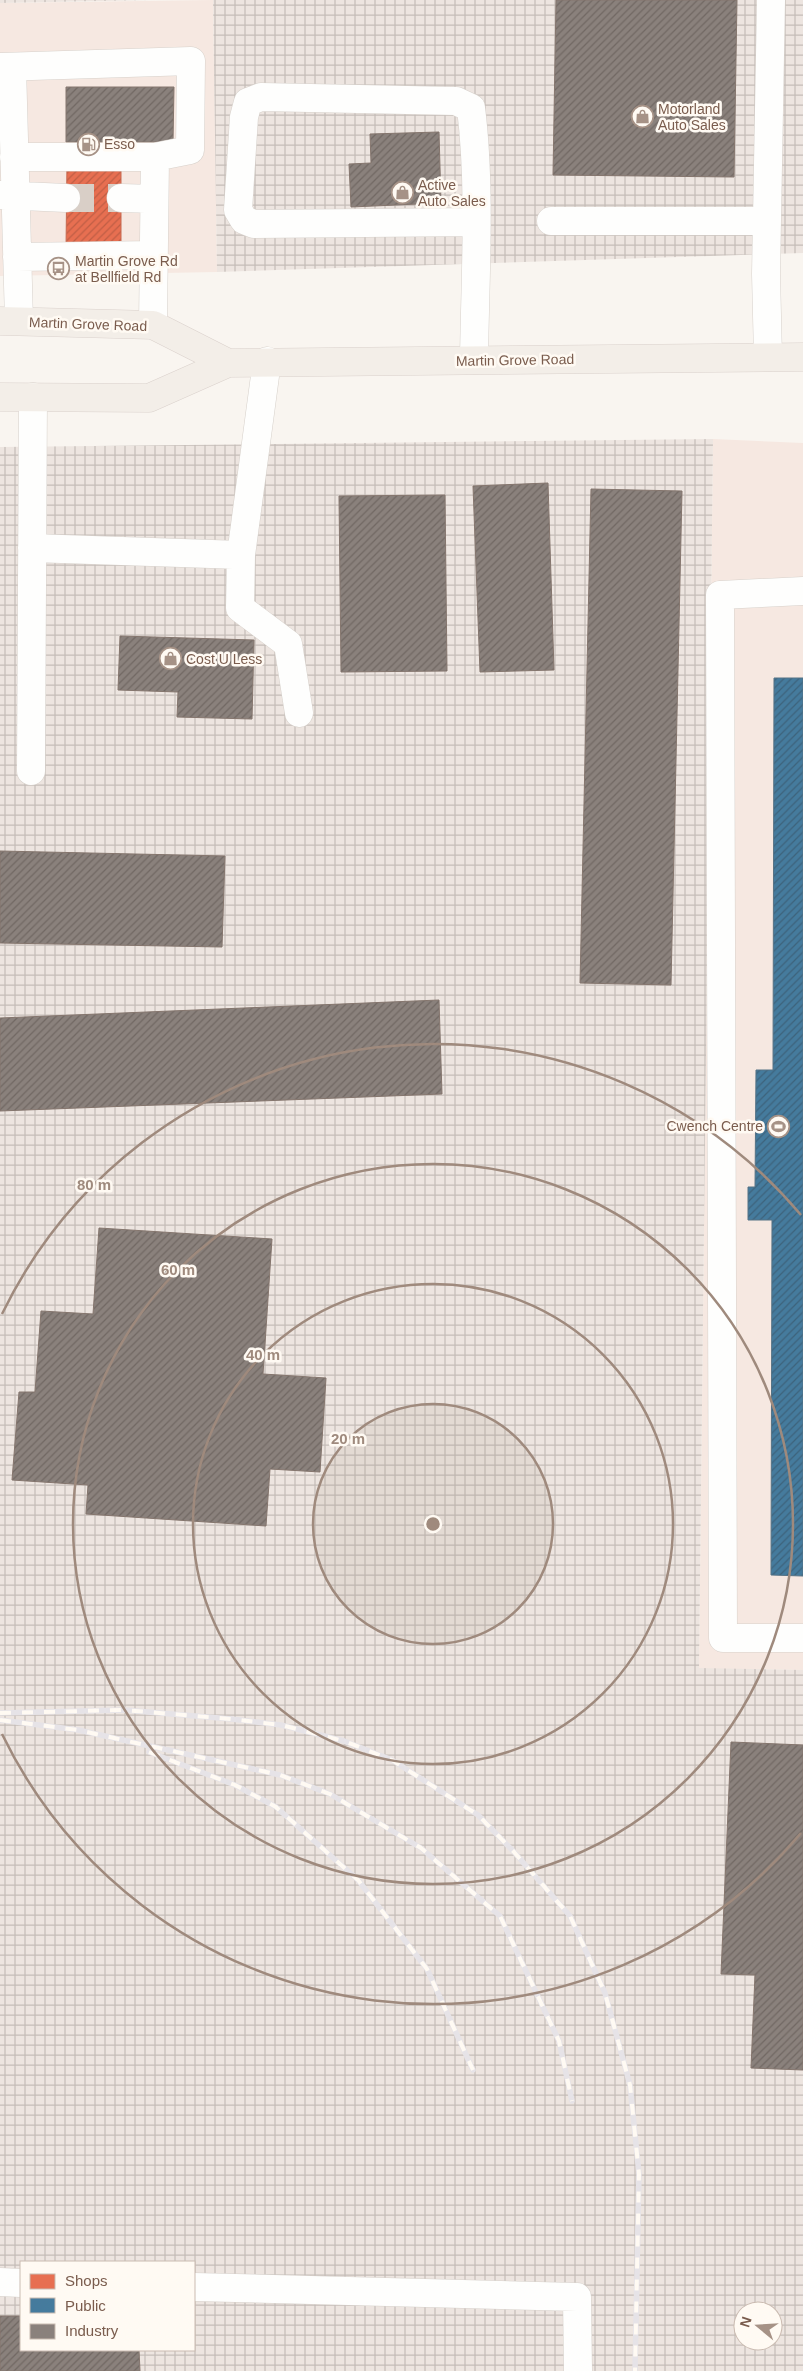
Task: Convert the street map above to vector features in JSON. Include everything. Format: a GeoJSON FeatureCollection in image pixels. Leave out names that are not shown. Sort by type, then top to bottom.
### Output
{"type":"FeatureCollection","features":[{"type":"Feature","properties":{"kind":"main road","name":"Martin Grove Road"},"geometry":{"type":"LineString","coordinates":[[10,321],[152,325],[228,363]]}},
{"type":"Feature","properties":{"kind":"main road","name":"Martin Grove Road"},"geometry":{"type":"LineString","coordinates":[[0,397],[149,398],[228,363],[803,357]]}},
{"type":"Feature","properties":{"kind":"lane"},"geometry":{"type":"LineString","coordinates":[[768,357],[766,221],[771,0]]}},
{"type":"Feature","properties":{"kind":"lane"},"geometry":{"type":"LineString","coordinates":[[10,321],[17,258],[8,196],[14,157],[6,67],[192,61],[190,150],[155,157],[14,157]]}},
{"type":"Feature","properties":{"kind":"lane"},"geometry":{"type":"LineString","coordinates":[[474,360],[475,222],[471,108],[456,101],[261,96],[248,102],[244,117],[238,210],[244,220],[254,224],[475,222]]}},
{"type":"Feature","properties":{"kind":"lane"},"geometry":{"type":"LineString","coordinates":[[152,325],[155,157]]}},
{"type":"Feature","properties":{"kind":"lane"},"geometry":{"type":"LineString","coordinates":[[8,196],[66,198]]}},
{"type":"Feature","properties":{"kind":"lane"},"geometry":{"type":"LineString","coordinates":[[121,198],[154,199]]}},
{"type":"Feature","properties":{"kind":"lane"},"geometry":{"type":"LineString","coordinates":[[550,221],[766,221]]}},
{"type":"Feature","properties":{"kind":"lane"},"geometry":{"type":"LineString","coordinates":[[17,258],[154,255]]}},
{"type":"Feature","properties":{"kind":"lane"},"geometry":{"type":"LineString","coordinates":[[267,362],[241,555],[240,608],[288,644],[299,713]]}},
{"type":"Feature","properties":{"kind":"lane"},"geometry":{"type":"LineString","coordinates":[[31,771],[33,397]]}},
{"type":"Feature","properties":{"kind":"lane"},"geometry":{"type":"LineString","coordinates":[[32,548],[241,555]]}},
{"type":"Feature","properties":{"kind":"lane"},"geometry":{"type":"LineString","coordinates":[[803,591],[720,595],[720,605],[723,1638],[803,1638]]}},
{"type":"Feature","properties":{"kind":"lane"},"geometry":{"type":"LineString","coordinates":[[0,2282],[20,2283]]}},
{"type":"Feature","properties":{"kind":"lane"},"geometry":{"type":"LineString","coordinates":[[195,2287],[577,2297],[578,2371]]}},
{"type":"Feature","properties":{"kind":"shaded area"},"geometry":{"type":"Polygon","coordinates":[[[0,0],[150,0],[0,3],[0,0]]]}},
{"type":"Feature","properties":{"kind":"shaded area"},"geometry":{"type":"Polygon","coordinates":[[[213,0],[217,272],[0,276],[0,3],[213,0]]]}},
{"type":"Feature","properties":{"kind":"shaded area"},"geometry":{"type":"Polygon","coordinates":[[[213,0],[803,0],[803,253],[217,272],[213,0]]]}},
{"type":"Feature","properties":{"kind":"shaded area"},"geometry":{"type":"Polygon","coordinates":[[[713,439],[803,443],[803,1670],[699,1669],[713,439]]]}},
{"type":"Feature","properties":{"kind":"shaded area"},"geometry":{"type":"Polygon","coordinates":[[[713,439],[699,1668],[803,1670],[803,2371],[0,2371],[0,447],[713,439]]]}},
{"type":"Feature","properties":{"kind":"building: Shops"},"geometry":{"type":"Polygon","coordinates":[[[67,162],[121,162],[121,249],[66,249],[67,162]]]}},
{"type":"Feature","properties":{"kind":"building: Public","name":"Cwench Centre"},"geometry":{"type":"Polygon","coordinates":[[[774,678],[803,678],[803,1576],[771,1575],[772,1220],[748,1220],[748,1187],[755,1187],[756,1070],[773,1070],[774,678]]]}},
{"type":"Feature","properties":{"kind":"building: Industry"},"geometry":{"type":"Polygon","coordinates":[[[556,0],[737,0],[734,177],[553,175],[556,0]]]}},
{"type":"Feature","properties":{"kind":"building: Industry"},"geometry":{"type":"Polygon","coordinates":[[[66,87],[174,87],[173,142],[66,142],[66,87]]]}},
{"type":"Feature","properties":{"kind":"building: Industry"},"geometry":{"type":"Polygon","coordinates":[[[439,132],[441,203],[351,207],[349,164],[371,163],[370,134],[439,132]]]}},
{"type":"Feature","properties":{"kind":"building: Industry"},"geometry":{"type":"Polygon","coordinates":[[[548,483],[554,670],[480,672],[473,486],[548,483]]]}},
{"type":"Feature","properties":{"kind":"building: Industry"},"geometry":{"type":"Polygon","coordinates":[[[591,489],[682,491],[671,985],[580,983],[591,489]]]}},
{"type":"Feature","properties":{"kind":"building: Industry"},"geometry":{"type":"Polygon","coordinates":[[[445,495],[447,671],[341,672],[339,496],[445,495]]]}},
{"type":"Feature","properties":{"kind":"building: Industry"},"geometry":{"type":"Polygon","coordinates":[[[120,636],[254,640],[252,719],[177,717],[178,692],[118,690],[120,636]]]}},
{"type":"Feature","properties":{"kind":"building: Industry"},"geometry":{"type":"Polygon","coordinates":[[[0,851],[225,856],[222,947],[0,943],[0,851]]]}},
{"type":"Feature","properties":{"kind":"building: Industry"},"geometry":{"type":"Polygon","coordinates":[[[439,1000],[442,1094],[0,1111],[0,1018],[439,1000]]]}},
{"type":"Feature","properties":{"kind":"building: Industry"},"geometry":{"type":"Polygon","coordinates":[[[99,1228],[272,1239],[263,1374],[326,1378],[320,1472],[270,1469],[266,1526],[86,1514],[88,1485],[12,1480],[19,1392],[35,1392],[41,1311],[93,1314],[99,1228]]]}},
{"type":"Feature","properties":{"kind":"building: Industry"},"geometry":{"type":"Polygon","coordinates":[[[731,1742],[803,1745],[803,2070],[751,2068],[755,1975],[721,1974],[731,1742]]]}},
{"type":"Feature","properties":{"kind":"building: Industry"},"geometry":{"type":"Polygon","coordinates":[[[0,2316],[20,2316],[20,2351],[139,2351],[140,2371],[0,2371],[0,2316]]]}},
{"type":"Feature","properties":{"kind":"tunnel"},"geometry":{"type":"LineString","coordinates":[[66,198],[121,198]]}},
{"type":"Feature","properties":{"kind":"railway"},"geometry":{"type":"LineString","coordinates":[[0,1713],[124,1710],[281,1725],[344,1741],[392,1760],[478,1815],[514,1852],[570,1916],[605,1993],[630,2085],[639,2174],[635,2371]]}},
{"type":"Feature","properties":{"kind":"railway"},"geometry":{"type":"LineString","coordinates":[[0,1720],[78,1730],[280,1775],[330,1794],[421,1848],[500,1916],[559,2041],[572,2101]]}},
{"type":"Feature","properties":{"kind":"railway"},"geometry":{"type":"LineString","coordinates":[[149,1752],[235,1785],[276,1807],[358,1880],[427,1969],[473,2070]]}},
{"type":"Feature","properties":{"kind":"place","name":"Motorland Auto Sales"},"geometry":{"type":"Point","coordinates":[642,117]}},
{"type":"Feature","properties":{"kind":"place","name":"Esso"},"geometry":{"type":"Point","coordinates":[88,144]}},
{"type":"Feature","properties":{"kind":"place","name":"Active Auto Sales"},"geometry":{"type":"Point","coordinates":[402,193]}},
{"type":"Feature","properties":{"kind":"place","name":"Martin Grove Rd at Bellfield Rd"},"geometry":{"type":"Point","coordinates":[59,269]}},
{"type":"Feature","properties":{"kind":"place","name":"Cost U Less"},"geometry":{"type":"Point","coordinates":[170,659]}},
{"type":"Feature","properties":{"kind":"place","name":"Cwench Centre"},"geometry":{"type":"Point","coordinates":[779,1126]}}]}
